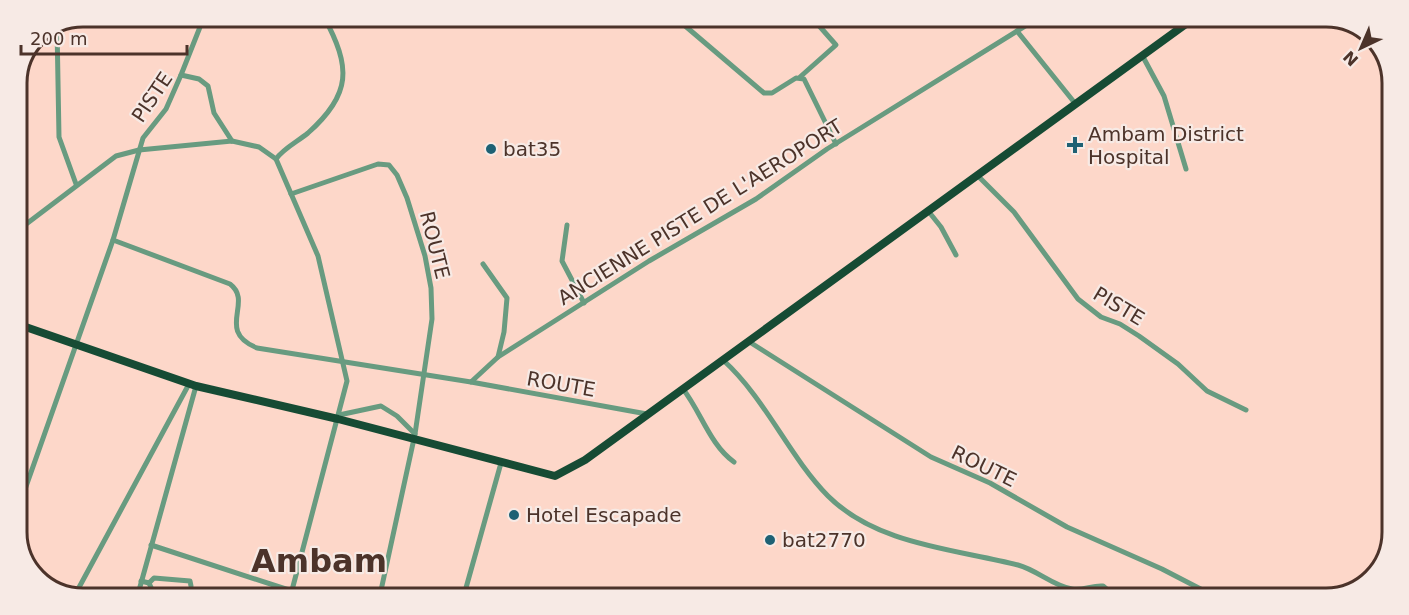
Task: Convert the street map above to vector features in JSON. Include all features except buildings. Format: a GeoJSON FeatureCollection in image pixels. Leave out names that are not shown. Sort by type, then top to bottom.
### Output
{"type":"FeatureCollection","features":[{"type":"Feature","properties":{"kind":"highway"},"geometry":{"type":"LineString","coordinates":[[27,328],[193,385],[338,417],[545,475],[563,474],[929,212],[1074,102],[1182,27]]}},
{"type":"Feature","properties":{"kind":"street"},"geometry":{"type":"LineString","coordinates":[[181,75],[200,27]]}},
{"type":"Feature","properties":{"kind":"street"},"geometry":{"type":"LineString","coordinates":[[276,159],[321,120],[341,88],[344,68],[328,27]]}},
{"type":"Feature","properties":{"kind":"street"},"geometry":{"type":"LineString","coordinates":[[686,27],[764,93],[772,93],[800,77],[836,45],[820,27]]}},
{"type":"Feature","properties":{"kind":"street","name":"ANCIENNE PISTE DE L'AEROPORT"},"geometry":{"type":"LineString","coordinates":[[471,382],[498,357],[756,199],[836,144],[1024,27]]}},
{"type":"Feature","properties":{"kind":"street"},"geometry":{"type":"LineString","coordinates":[[1017,31],[1074,102]]}},
{"type":"Feature","properties":{"kind":"street"},"geometry":{"type":"LineString","coordinates":[[57,34],[59,137],[76,184]]}},
{"type":"Feature","properties":{"kind":"street"},"geometry":{"type":"LineString","coordinates":[[1142,55],[1164,96],[1186,169]]}},
{"type":"Feature","properties":{"kind":"street","name":"PISTE"},"geometry":{"type":"LineString","coordinates":[[27,483],[114,240],[143,138],[171,101],[181,75],[199,80],[208,86],[214,112],[232,141]]}},
{"type":"Feature","properties":{"kind":"street"},"geometry":{"type":"LineString","coordinates":[[800,77],[806,84],[836,144]]}},
{"type":"Feature","properties":{"kind":"street"},"geometry":{"type":"LineString","coordinates":[[27,223],[110,159],[139,150],[232,141],[259,147],[276,159],[318,256],[344,362],[347,387],[293,588]]}},
{"type":"Feature","properties":{"kind":"street","name":"ROUTE"},"geometry":{"type":"LineString","coordinates":[[291,194],[378,164],[389,165],[407,198],[429,275],[432,319],[424,376],[414,437],[382,588]]}},
{"type":"Feature","properties":{"kind":"street","name":"PISTE"},"geometry":{"type":"LineString","coordinates":[[976,175],[1014,212],[1078,299],[1101,317],[1120,324],[1148,342],[1208,391],[1246,410]]}},
{"type":"Feature","properties":{"kind":"street"},"geometry":{"type":"LineString","coordinates":[[929,212],[941,227],[956,255]]}},
{"type":"Feature","properties":{"kind":"street"},"geometry":{"type":"LineString","coordinates":[[567,225],[562,261],[584,303]]}},
{"type":"Feature","properties":{"kind":"street"},"geometry":{"type":"LineString","coordinates":[[114,240],[203,272],[235,288],[238,303],[236,331],[247,344],[372,368],[471,382]]}},
{"type":"Feature","properties":{"kind":"street"},"geometry":{"type":"LineString","coordinates":[[483,264],[507,298],[504,332],[498,357]]}},
{"type":"Feature","properties":{"kind":"street","name":"ROUTE"},"geometry":{"type":"LineString","coordinates":[[748,341],[931,457],[990,483],[1067,527],[1162,569],[1199,588]]}},
{"type":"Feature","properties":{"kind":"street"},"geometry":{"type":"LineString","coordinates":[[723,360],[751,388],[819,486],[856,518],[881,530],[916,542],[1029,568],[1066,588]]}},
{"type":"Feature","properties":{"kind":"street","name":"ROUTE"},"geometry":{"type":"LineString","coordinates":[[471,382],[647,414]]}},
{"type":"Feature","properties":{"kind":"street"},"geometry":{"type":"LineString","coordinates":[[139,588],[193,385]]}},
{"type":"Feature","properties":{"kind":"street"},"geometry":{"type":"LineString","coordinates":[[79,588],[193,385]]}},
{"type":"Feature","properties":{"kind":"street"},"geometry":{"type":"LineString","coordinates":[[683,389],[698,409],[722,452],[734,462]]}},
{"type":"Feature","properties":{"kind":"street"},"geometry":{"type":"LineString","coordinates":[[338,417],[381,406],[397,416],[414,437]]}},
{"type":"Feature","properties":{"kind":"street"},"geometry":{"type":"LineString","coordinates":[[466,588],[501,463]]}},
{"type":"Feature","properties":{"kind":"street"},"geometry":{"type":"LineString","coordinates":[[151,545],[277,588]]}},
{"type":"Feature","properties":{"kind":"street"},"geometry":{"type":"LineString","coordinates":[[149,583],[154,578],[169,577],[190,581],[191,586]]}},
{"type":"Feature","properties":{"kind":"street"},"geometry":{"type":"LineString","coordinates":[[141,581],[149,583]]}},
{"type":"Feature","properties":{"kind":"street"},"geometry":{"type":"LineString","coordinates":[[149,583],[151,588]]}},
{"type":"Feature","properties":{"kind":"place","name":"Ambam District Hospital"},"geometry":{"type":"Point","coordinates":[1075,145]}},
{"type":"Feature","properties":{"kind":"place","name":"bat35"},"geometry":{"type":"Point","coordinates":[491,149]}},
{"type":"Feature","properties":{"kind":"place","name":"Hotel Escapade"},"geometry":{"type":"Point","coordinates":[514,515]}},
{"type":"Feature","properties":{"kind":"place","name":"bat2770"},"geometry":{"type":"Point","coordinates":[770,540]}},
{"type":"Feature","properties":{"kind":"district","name":"Ambam"},"geometry":{"type":"Point","coordinates":[319,561]}}]}
